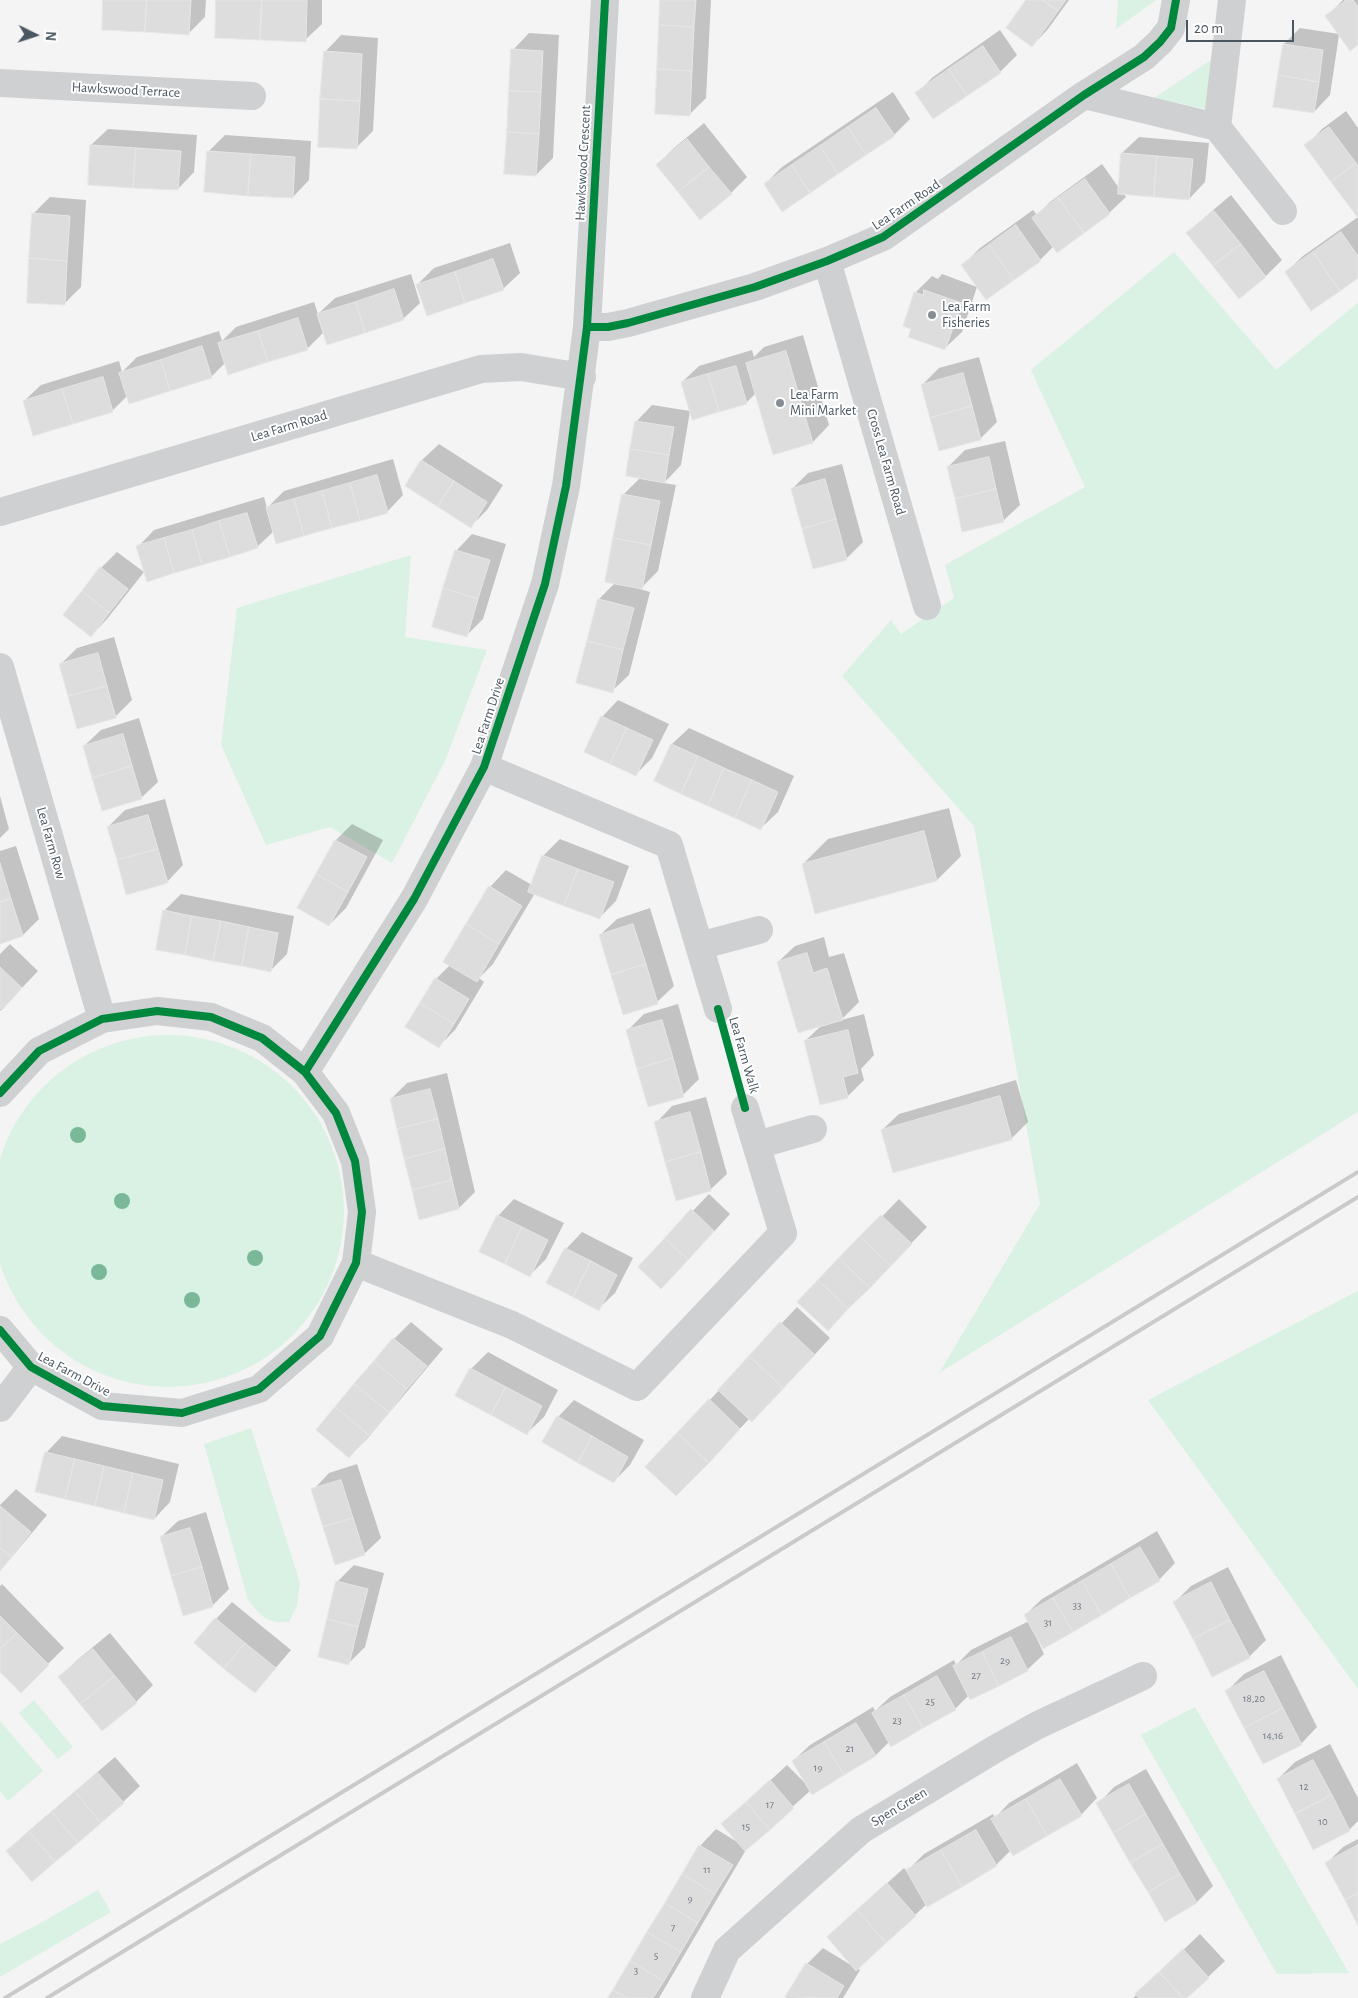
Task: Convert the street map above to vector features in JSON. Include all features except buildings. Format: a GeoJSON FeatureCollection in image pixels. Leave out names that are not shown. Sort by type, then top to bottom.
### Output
{"type":"FeatureCollection","features":[{"type":"Feature","properties":{"kind":"street","name":"Hawkswood Crescent"},"geometry":{"type":"LineString","coordinates":[[587,327],[605,0]]}},
{"type":"Feature","properties":{"kind":"street","name":"Lea Farm Road"},"geometry":{"type":"LineString","coordinates":[[587,327],[608,327],[628,324],[755,287],[827,262],[883,238],[1084,95],[1144,57],[1171,28],[1176,0]]}},
{"type":"Feature","properties":{"kind":"street"},"geometry":{"type":"LineString","coordinates":[[1217,127],[1232,0]]}},
{"type":"Feature","properties":{"kind":"street","name":"Hawkswood Terrace"},"geometry":{"type":"LineString","coordinates":[[0,83],[252,96]]}},
{"type":"Feature","properties":{"kind":"street"},"geometry":{"type":"LineString","coordinates":[[1084,95],[1217,127],[1283,211]]}},
{"type":"Feature","properties":{"kind":"street","name":"Cross Lea Farm Road"},"geometry":{"type":"LineString","coordinates":[[827,262],[928,606]]}},
{"type":"Feature","properties":{"kind":"street","name":"Lea Farm Drive"},"geometry":{"type":"LineString","coordinates":[[305,1072],[414,899],[484,767],[545,584],[566,486],[582,377],[587,327]]}},
{"type":"Feature","properties":{"kind":"street","name":"Lea Farm Road"},"geometry":{"type":"LineString","coordinates":[[0,512],[481,369],[521,367],[582,377]]}},
{"type":"Feature","properties":{"kind":"street","name":"Lea Farm Row"},"geometry":{"type":"LineString","coordinates":[[0,667],[102,1019]]}},
{"type":"Feature","properties":{"kind":"street","name":"Lea Farm Walk"},"geometry":{"type":"LineString","coordinates":[[484,767],[669,845],[718,1009]]}},
{"type":"Feature","properties":{"kind":"street"},"geometry":{"type":"LineString","coordinates":[[699,946],[759,930]]}},
{"type":"Feature","properties":{"kind":"street","name":"Lea Farm Drive"},"geometry":{"type":"LineString","coordinates":[[0,1093],[39,1051],[102,1019],[157,1011],[211,1017],[262,1038],[305,1072],[336,1113],[355,1161],[362,1212],[356,1263],[320,1336],[259,1389],[182,1413],[102,1406],[31,1368],[0,1330]]}},
{"type":"Feature","properties":{"kind":"street","name":"Lea Farm Walk"},"geometry":{"type":"LineString","coordinates":[[356,1263],[512,1325],[637,1386],[783,1233],[745,1108]]}},
{"type":"Feature","properties":{"kind":"street"},"geometry":{"type":"LineString","coordinates":[[756,1146],[813,1129]]}},
{"type":"Feature","properties":{"kind":"street","name":"Lea Farm Drive"},"geometry":{"type":"LineString","coordinates":[[0,1408],[31,1368]]}},
{"type":"Feature","properties":{"kind":"street","name":"Spen Green"},"geometry":{"type":"LineString","coordinates":[[705,1998],[727,1950],[861,1830],[1029,1730],[1144,1676]]}},
{"type":"Feature","properties":{"kind":"green space"},"geometry":{"type":"Polygon","coordinates":[[[1118,0],[1156,0],[1116,29],[1118,0]]]}},
{"type":"Feature","properties":{"kind":"green space"},"geometry":{"type":"Polygon","coordinates":[[[1211,60],[1206,109],[1154,98],[1211,60]]]}},
{"type":"Feature","properties":{"kind":"green space"},"geometry":{"type":"Polygon","coordinates":[[[1174,252],[1276,370],[1358,303],[1358,1112],[939,1373],[1040,1204],[974,826],[842,676],[891,620],[901,634],[954,598],[945,565],[1085,487],[1031,370],[1174,252]]]}},
{"type":"Feature","properties":{"kind":"green space"},"geometry":{"type":"Polygon","coordinates":[[[411,555],[405,637],[487,650],[445,761],[392,863],[330,827],[266,845],[221,745],[237,608],[411,555]]]}},
{"type":"Feature","properties":{"kind":"green space"},"geometry":{"type":"Polygon","coordinates":[[[168,1035],[202,1039],[235,1049],[266,1065],[292,1087],[314,1113],[330,1144],[340,1177],[344,1211],[340,1245],[330,1278],[314,1309],[292,1335],[266,1357],[235,1373],[202,1383],[168,1387],[134,1383],[101,1373],[70,1357],[44,1335],[22,1309],[6,1278],[-4,1245],[-8,1211],[-4,1177],[6,1144],[22,1113],[44,1087],[70,1065],[101,1049],[134,1039],[168,1035]]]}},
{"type":"Feature","properties":{"kind":"green space"},"geometry":{"type":"Polygon","coordinates":[[[1358,1291],[1358,1689],[1148,1400],[1358,1291]]]}},
{"type":"Feature","properties":{"kind":"green space"},"geometry":{"type":"Polygon","coordinates":[[[251,1428],[300,1583],[297,1606],[289,1622],[275,1622],[265,1618],[248,1600],[204,1444],[251,1428]]]}},
{"type":"Feature","properties":{"kind":"green space"},"geometry":{"type":"Polygon","coordinates":[[[34,1700],[73,1747],[58,1759],[19,1713],[34,1700]]]}},
{"type":"Feature","properties":{"kind":"green space"},"geometry":{"type":"Polygon","coordinates":[[[1195,1707],[1349,1973],[1277,1974],[1141,1735],[1195,1707]]]}},
{"type":"Feature","properties":{"kind":"green space"},"geometry":{"type":"Polygon","coordinates":[[[0,1721],[43,1771],[8,1801],[0,1791],[0,1721]]]}},
{"type":"Feature","properties":{"kind":"green space"},"geometry":{"type":"Polygon","coordinates":[[[98,1890],[111,1912],[0,1977],[0,1944],[98,1890]]]}},
{"type":"Feature","properties":{"kind":"railway"},"geometry":{"type":"LineString","coordinates":[[5,1998],[1358,1172]]}},
{"type":"Feature","properties":{"kind":"railway"},"geometry":{"type":"LineString","coordinates":[[47,1998],[1358,1197]]}},
{"type":"Feature","properties":{"kind":"cycle path"},"geometry":{"type":"LineString","coordinates":[[305,1072],[414,899],[484,767],[545,584],[566,486],[587,327],[605,0]]}},
{"type":"Feature","properties":{"kind":"cycle path"},"geometry":{"type":"LineString","coordinates":[[587,327],[608,327],[628,323],[755,287],[827,261],[883,237],[1084,95],[1144,57],[1171,28],[1176,0]]}},
{"type":"Feature","properties":{"kind":"cycle path"},"geometry":{"type":"LineString","coordinates":[[718,1009],[745,1108]]}},
{"type":"Feature","properties":{"kind":"cycle path"},"geometry":{"type":"LineString","coordinates":[[0,1093],[39,1051],[102,1019],[157,1011],[211,1017],[262,1038],[305,1072],[336,1113],[355,1161],[362,1212],[356,1263],[320,1336],[259,1389],[182,1413],[102,1406],[31,1367],[0,1330]]}},
{"type":"Feature","properties":{"kind":"place","name":"Lea Farm Fisheries"},"geometry":{"type":"Point","coordinates":[932,315]}},
{"type":"Feature","properties":{"kind":"place","name":"Lea Farm Mini Market"},"geometry":{"type":"Point","coordinates":[780,403]}}]}
